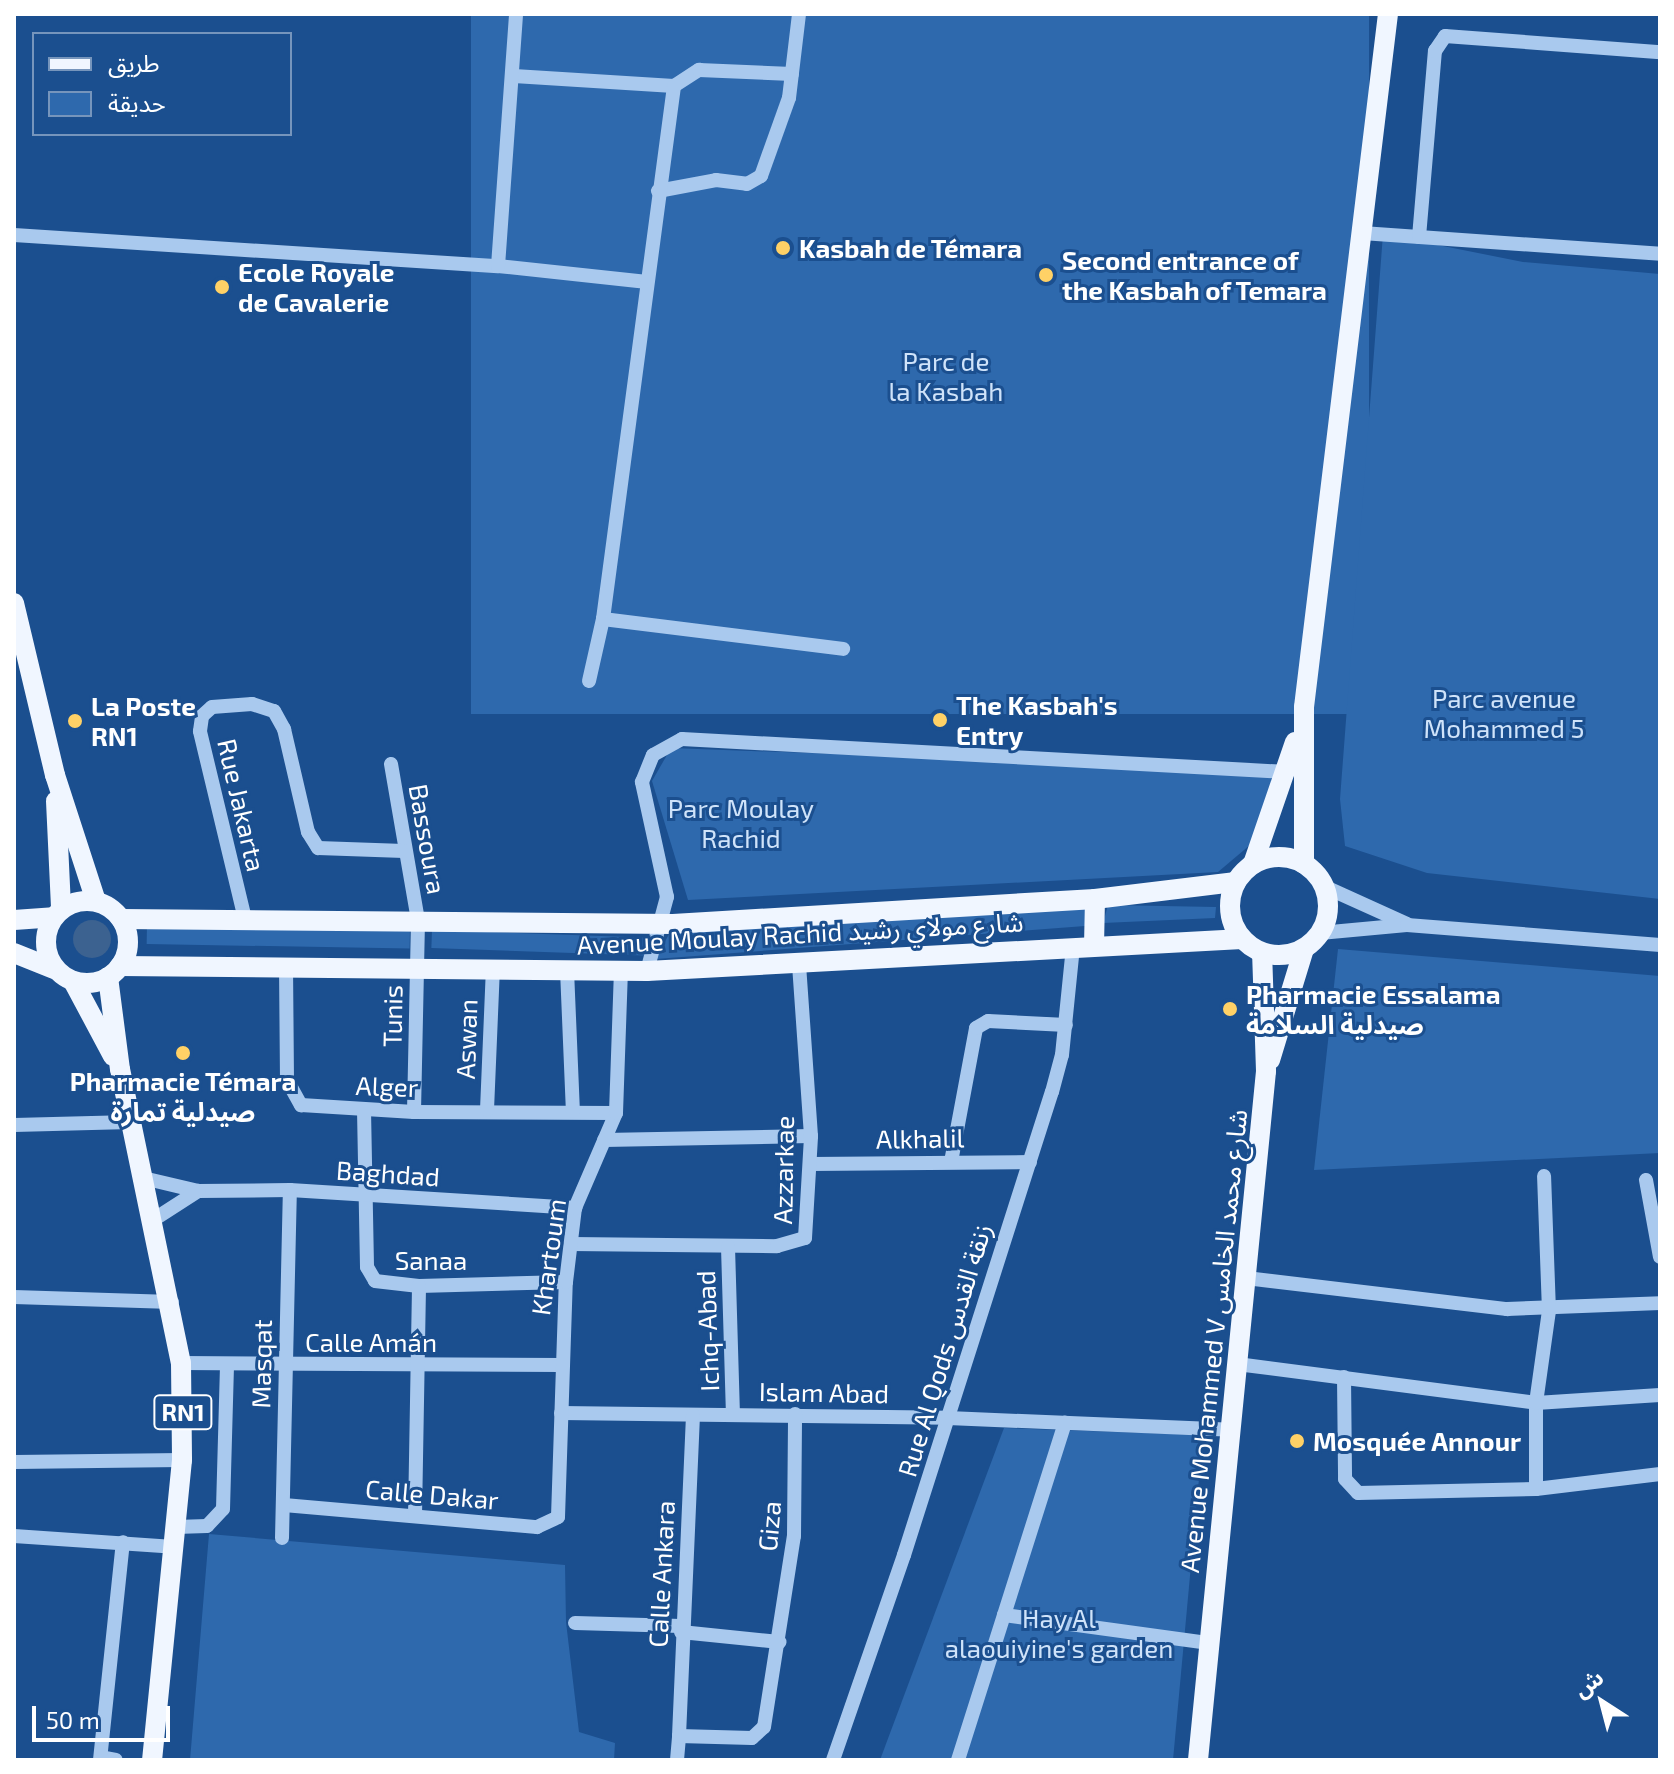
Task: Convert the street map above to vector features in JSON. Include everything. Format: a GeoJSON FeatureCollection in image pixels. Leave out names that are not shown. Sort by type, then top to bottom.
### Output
{"type":"FeatureCollection","features":[{"type":"Feature","properties":{"kind":"main road"},"geometry":{"type":"LineString","coordinates":[[1253,864],[1277,857],[1304,864],[1323,886],[1327,910],[1320,933],[1304,949],[1290,954],[1262,953],[1242,939],[1229,905],[1236,882],[1253,864],[1288,772],[1304,707],[1388,14]]}},
{"type":"Feature","properties":{"kind":"main road"},"geometry":{"type":"LineString","coordinates":[[14,603],[55,775],[96,901],[121,919]]}},
{"type":"Feature","properties":{"kind":"main road"},"geometry":{"type":"LineString","coordinates":[[1304,707],[1304,864]]}},
{"type":"Feature","properties":{"kind":"main road"},"geometry":{"type":"LineString","coordinates":[[54,969],[45,943],[57,913],[55,775]]}},
{"type":"Feature","properties":{"kind":"main road","name":"Avenue Moulay Rachid شارع مولاي رشيد"},"geometry":{"type":"LineString","coordinates":[[121,919],[663,925],[1095,899],[1236,882]]}},
{"type":"Feature","properties":{"kind":"main road"},"geometry":{"type":"LineString","coordinates":[[1084,946],[1095,899]]}},
{"type":"Feature","properties":{"kind":"main road"},"geometry":{"type":"LineString","coordinates":[[14,920],[57,913],[96,901]]}},
{"type":"Feature","properties":{"kind":"main road","name":"RN1"},"geometry":{"type":"LineString","coordinates":[[121,919],[128,942],[114,972],[120,1069],[172,1302],[181,1363],[182,1460],[152,1760]]}},
{"type":"Feature","properties":{"kind":"main road","name":"Avenue Moulay Rachid شارع مولاي رشيد"},"geometry":{"type":"LineString","coordinates":[[114,972],[286,965],[647,971],[1242,939]]}},
{"type":"Feature","properties":{"kind":"main road"},"geometry":{"type":"LineString","coordinates":[[1266,1071],[1304,949]]}},
{"type":"Feature","properties":{"kind":"main road"},"geometry":{"type":"LineString","coordinates":[[14,953],[54,969]]}},
{"type":"Feature","properties":{"kind":"main road"},"geometry":{"type":"LineString","coordinates":[[1262,953],[1266,1071]]}},
{"type":"Feature","properties":{"kind":"main road","name":"RN1"},"geometry":{"type":"LineString","coordinates":[[54,969],[73,981],[120,1069]]}},
{"type":"Feature","properties":{"kind":"main road"},"geometry":{"type":"LineString","coordinates":[[73,981],[114,972]]}},
{"type":"Feature","properties":{"kind":"main road","name":"Avenue Mohammed V شارع محمد الخامس"},"geometry":{"type":"LineString","coordinates":[[1198,1760],[1266,1071]]}},
{"type":"Feature","properties":{"kind":"street"},"geometry":{"type":"LineString","coordinates":[[498,266],[514,76],[516,14]]}},
{"type":"Feature","properties":{"kind":"street"},"geometry":{"type":"LineString","coordinates":[[658,191],[716,180],[755,181],[789,98],[799,14]]}},
{"type":"Feature","properties":{"kind":"street"},"geometry":{"type":"LineString","coordinates":[[1419,237],[1435,51],[1445,36],[1660,52]]}},
{"type":"Feature","properties":{"kind":"street"},"geometry":{"type":"LineString","coordinates":[[514,76],[674,86],[699,70],[792,74]]}},
{"type":"Feature","properties":{"kind":"street"},"geometry":{"type":"LineString","coordinates":[[589,681],[603,619],[674,86]]}},
{"type":"Feature","properties":{"kind":"street"},"geometry":{"type":"LineString","coordinates":[[1362,233],[1660,254]]}},
{"type":"Feature","properties":{"kind":"street"},"geometry":{"type":"LineString","coordinates":[[14,235],[498,266],[647,282]]}},
{"type":"Feature","properties":{"kind":"street"},"geometry":{"type":"LineString","coordinates":[[603,619],[843,649]]}},
{"type":"Feature","properties":{"kind":"street","name":"Rue Jakarta"},"geometry":{"type":"LineString","coordinates":[[245,919],[200,731],[202,716],[212,707],[252,704],[274,711],[284,729],[299,803],[318,848],[404,851]]}},
{"type":"Feature","properties":{"kind":"street"},"geometry":{"type":"LineString","coordinates":[[647,971],[663,925],[667,897],[642,782],[653,755],[682,739],[1288,772]]}},
{"type":"Feature","properties":{"kind":"street","name":"Bassoura"},"geometry":{"type":"LineString","coordinates":[[391,764],[418,921]]}},
{"type":"Feature","properties":{"kind":"street"},"geometry":{"type":"LineString","coordinates":[[1323,886],[1407,925]]}},
{"type":"Feature","properties":{"kind":"street","name":"Tunis"},"geometry":{"type":"LineString","coordinates":[[414,1112],[418,921]]}},
{"type":"Feature","properties":{"kind":"street"},"geometry":{"type":"LineString","coordinates":[[1320,933],[1407,925],[1660,945]]}},
{"type":"Feature","properties":{"kind":"street","name":"Rue Al Qods زنقة القدس"},"geometry":{"type":"LineString","coordinates":[[833,1760],[1030,1162],[1084,946]]}},
{"type":"Feature","properties":{"kind":"street","name":"Azzarkae"},"geometry":{"type":"LineString","coordinates":[[571,1244],[728,1247],[792,1245],[805,1238],[811,1136],[799,963]]}},
{"type":"Feature","properties":{"kind":"street","name":"Alger"},"geometry":{"type":"LineString","coordinates":[[286,965],[287,1080],[294,1097],[311,1108],[616,1113]]}},
{"type":"Feature","properties":{"kind":"street","name":"Aswan"},"geometry":{"type":"LineString","coordinates":[[487,1110],[493,969]]}},
{"type":"Feature","properties":{"kind":"street"},"geometry":{"type":"LineString","coordinates":[[567,970],[573,1111]]}},
{"type":"Feature","properties":{"kind":"street","name":"Khartoum"},"geometry":{"type":"LineString","coordinates":[[561,1503],[566,1282],[575,1208],[616,1113],[621,971]]}},
{"type":"Feature","properties":{"kind":"street"},"geometry":{"type":"LineString","coordinates":[[951,1162],[976,1028],[988,1021],[1066,1025]]}},
{"type":"Feature","properties":{"kind":"street","name":"Sanaa"},"geometry":{"type":"LineString","coordinates":[[364,1110],[371,1277],[387,1285],[419,1286],[566,1282]]}},
{"type":"Feature","properties":{"kind":"street"},"geometry":{"type":"LineString","coordinates":[[14,1125],[131,1122]]}},
{"type":"Feature","properties":{"kind":"street"},"geometry":{"type":"LineString","coordinates":[[604,1140],[811,1136]]}},
{"type":"Feature","properties":{"kind":"street","name":"Alkhalil"},"geometry":{"type":"LineString","coordinates":[[811,1164],[1030,1162]]}},
{"type":"Feature","properties":{"kind":"street"},"geometry":{"type":"LineString","coordinates":[[1536,1489],[1536,1403],[1549,1311],[1544,1176]]}},
{"type":"Feature","properties":{"kind":"street","name":"Baghdad"},"geometry":{"type":"LineString","coordinates":[[143,1178],[198,1191],[290,1190],[575,1208]]}},
{"type":"Feature","properties":{"kind":"street"},"geometry":{"type":"LineString","coordinates":[[1646,1180],[1660,1257]]}},
{"type":"Feature","properties":{"kind":"street","name":"Masqat"},"geometry":{"type":"LineString","coordinates":[[282,1538],[290,1190]]}},
{"type":"Feature","properties":{"kind":"street"},"geometry":{"type":"LineString","coordinates":[[153,1220],[198,1191]]}},
{"type":"Feature","properties":{"kind":"street","name":"Ichq-Abad"},"geometry":{"type":"LineString","coordinates":[[728,1247],[733,1415]]}},
{"type":"Feature","properties":{"kind":"street"},"geometry":{"type":"LineString","coordinates":[[1246,1278],[1549,1311],[1660,1303]]}},
{"type":"Feature","properties":{"kind":"street"},"geometry":{"type":"LineString","coordinates":[[415,1516],[415,1366],[419,1286]]}},
{"type":"Feature","properties":{"kind":"street"},"geometry":{"type":"LineString","coordinates":[[14,1297],[172,1302]]}},
{"type":"Feature","properties":{"kind":"street","name":"Calle Amán"},"geometry":{"type":"LineString","coordinates":[[181,1363],[284,1366],[562,1365]]}},
{"type":"Feature","properties":{"kind":"street"},"geometry":{"type":"LineString","coordinates":[[14,1536],[123,1542],[175,1537],[207,1526],[223,1509],[227,1364]]}},
{"type":"Feature","properties":{"kind":"street"},"geometry":{"type":"LineString","coordinates":[[1237,1364],[1536,1403],[1660,1395]]}},
{"type":"Feature","properties":{"kind":"street"},"geometry":{"type":"LineString","coordinates":[[1344,1377],[1345,1479],[1352,1490],[1363,1494],[1536,1489],[1660,1474]]}},
{"type":"Feature","properties":{"kind":"street","name":"Islam Abad"},"geometry":{"type":"LineString","coordinates":[[561,1413],[795,1414],[1231,1430]]}},
{"type":"Feature","properties":{"kind":"street","name":"Giza"},"geometry":{"type":"LineString","coordinates":[[679,1736],[752,1738],[762,1733],[779,1642],[797,1498],[795,1414]]}},
{"type":"Feature","properties":{"kind":"street","name":"Calle Ankara"},"geometry":{"type":"LineString","coordinates":[[677,1760],[693,1415]]}},
{"type":"Feature","properties":{"kind":"street"},"geometry":{"type":"LineString","coordinates":[[958,1760],[1065,1423]]}},
{"type":"Feature","properties":{"kind":"street"},"geometry":{"type":"LineString","coordinates":[[14,1462],[182,1460]]}},
{"type":"Feature","properties":{"kind":"street","name":"Calle Dakar"},"geometry":{"type":"LineString","coordinates":[[284,1505],[544,1527],[558,1517],[561,1503]]}},
{"type":"Feature","properties":{"kind":"street"},"geometry":{"type":"LineString","coordinates":[[116,1760],[100,1759],[123,1542]]}},
{"type":"Feature","properties":{"kind":"street"},"geometry":{"type":"LineString","coordinates":[[1004,1615],[1209,1643]]}},
{"type":"Feature","properties":{"kind":"street"},"geometry":{"type":"LineString","coordinates":[[575,1623],[681,1629],[779,1642]]}},
{"type":"Feature","properties":{"kind":"green space","name":"Parc de la Kasbah"},"geometry":{"type":"Polygon","coordinates":[[[471,14],[1369,14],[1369,714],[471,714],[471,14]]]}},
{"type":"Feature","properties":{"kind":"green space","name":"Parc avenue Mohammed 5"},"geometry":{"type":"Polygon","coordinates":[[[1383,234],[1523,262],[1660,274],[1660,899],[1427,873],[1345,846],[1340,799],[1383,234]]]}},
{"type":"Feature","properties":{"kind":"green space","name":"Parc Moulay Rachid"},"geometry":{"type":"Polygon","coordinates":[[[671,748],[1056,762],[1278,778],[1263,834],[1218,872],[688,900],[652,781],[671,748]]]}},
{"type":"Feature","properties":{"kind":"green space"},"geometry":{"type":"Polygon","coordinates":[[[1108,905],[1216,907],[1215,918],[1103,923],[1108,905]]]}},
{"type":"Feature","properties":{"kind":"green space"},"geometry":{"type":"Polygon","coordinates":[[[1087,908],[1085,926],[656,959],[669,934],[1087,908]]]}},
{"type":"Feature","properties":{"kind":"green space"},"geometry":{"type":"Polygon","coordinates":[[[147,924],[410,929],[410,949],[147,944],[147,924]]]}},
{"type":"Feature","properties":{"kind":"green space"},"geometry":{"type":"Polygon","coordinates":[[[432,930],[645,937],[644,955],[431,948],[432,930]]]}},
{"type":"Feature","properties":{"kind":"green space"},"geometry":{"type":"Polygon","coordinates":[[[1338,949],[1660,976],[1660,1153],[1314,1170],[1338,949]]]}},
{"type":"Feature","properties":{"kind":"green space","name":"Hay Al alaouiyine's garden"},"geometry":{"type":"Polygon","coordinates":[[[1004,1428],[1203,1435],[1173,1760],[880,1760],[1004,1428]]]}},
{"type":"Feature","properties":{"kind":"green space"},"geometry":{"type":"Polygon","coordinates":[[[209,1534],[565,1565],[566,1622],[579,1732],[615,1743],[614,1760],[190,1760],[209,1534]]]}},
{"type":"Feature","properties":{"kind":"shaded area"},"geometry":{"type":"Polygon","coordinates":[[[92,920],[105,926],[111,939],[105,952],[92,958],[79,952],[73,939],[79,926],[92,920]]]}},
{"type":"Feature","properties":{"kind":"place","name":"Kasbah de Témara"},"geometry":{"type":"Point","coordinates":[783,248]}},
{"type":"Feature","properties":{"kind":"place","name":"Second entrance of the Kasbah of Temara"},"geometry":{"type":"Point","coordinates":[1046,275]}},
{"type":"Feature","properties":{"kind":"place","name":"Ecole Royale de Cavalerie"},"geometry":{"type":"Point","coordinates":[222,287]}},
{"type":"Feature","properties":{"kind":"place","name":"The Kasbah's Entry"},"geometry":{"type":"Point","coordinates":[940,720]}},
{"type":"Feature","properties":{"kind":"place","name":"La Poste RN1"},"geometry":{"type":"Point","coordinates":[75,721]}},
{"type":"Feature","properties":{"kind":"place","name":"Pharmacie Essalama صيدلية السلامة"},"geometry":{"type":"Point","coordinates":[1230,1009]}},
{"type":"Feature","properties":{"kind":"place","name":"Pharmacie Témara صيدلية تمارة"},"geometry":{"type":"Point","coordinates":[183,1053]}},
{"type":"Feature","properties":{"kind":"place","name":"Mosquée Annour"},"geometry":{"type":"Point","coordinates":[1297,1441]}}]}
